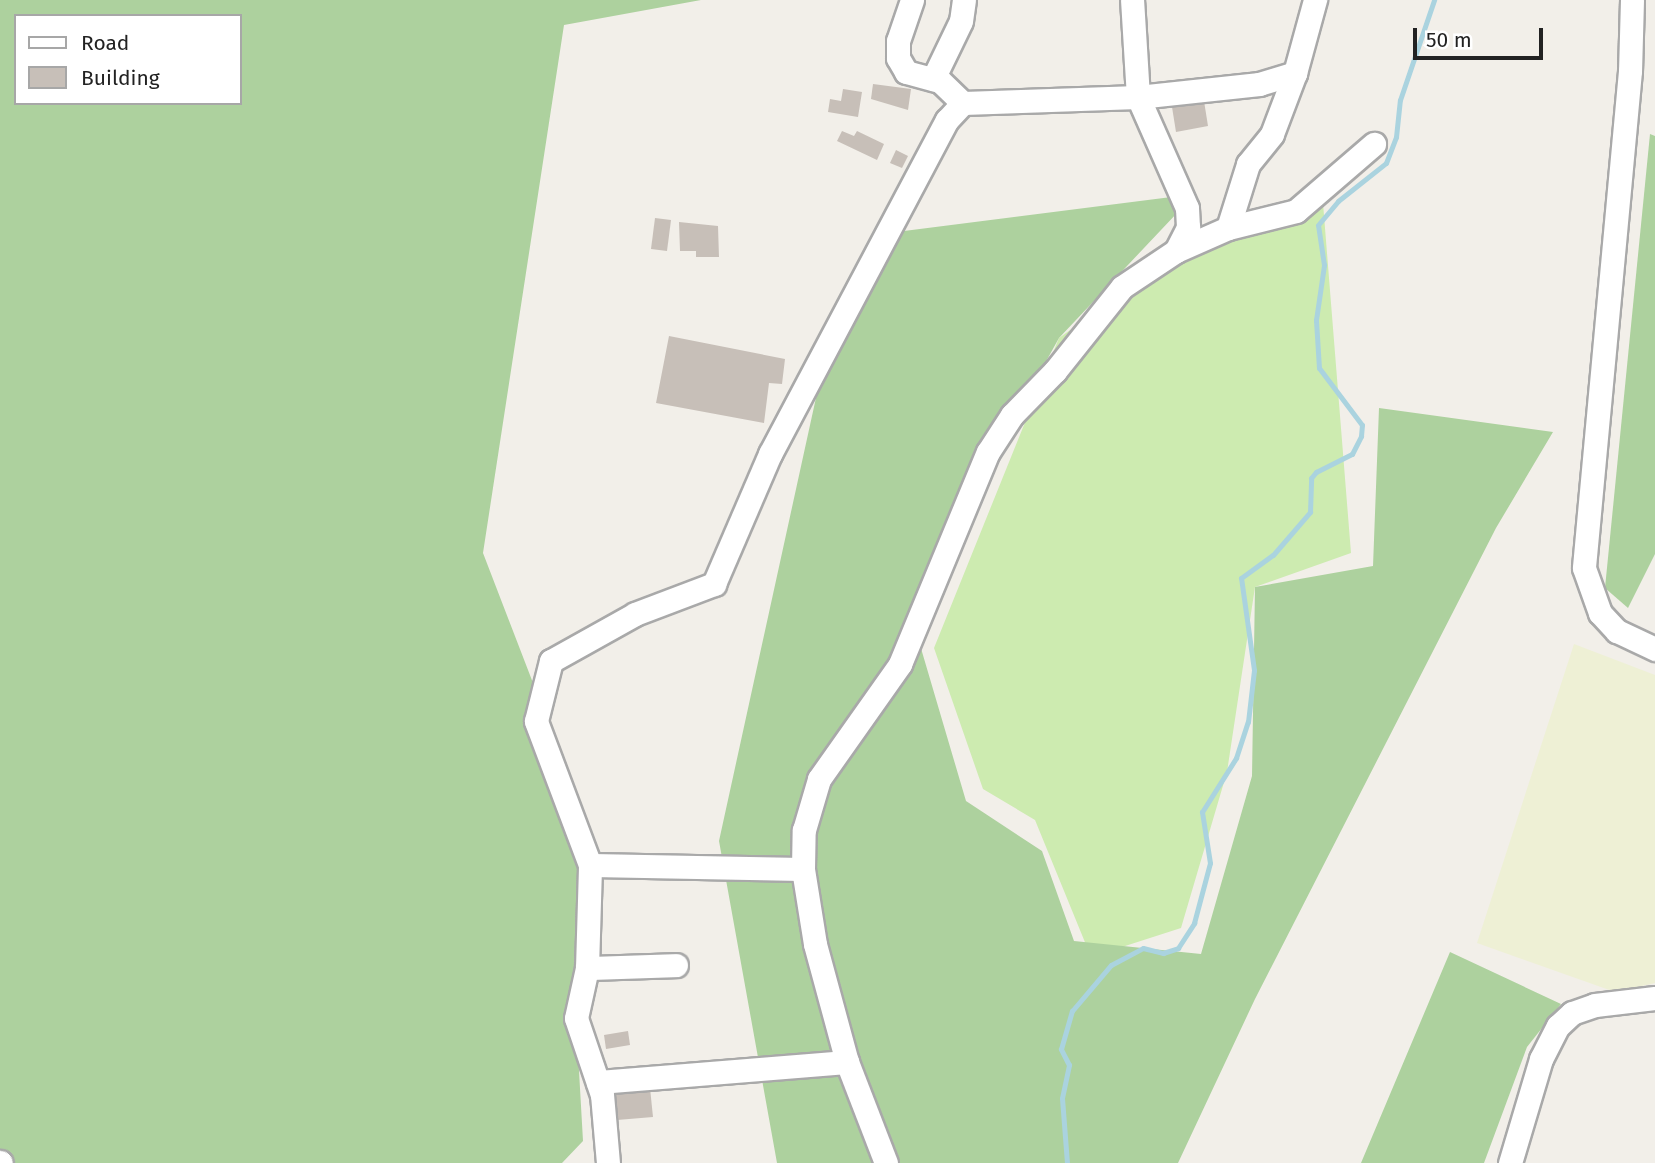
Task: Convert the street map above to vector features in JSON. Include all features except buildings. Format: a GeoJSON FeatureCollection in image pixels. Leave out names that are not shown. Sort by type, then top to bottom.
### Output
{"type":"FeatureCollection","features":[{"type":"Feature","properties":{"kind":"street"},"geometry":{"type":"LineString","coordinates":[[912,0],[898,41],[898,58],[906,72],[933,79],[963,103],[1138,97],[1259,84],[1295,73]]}},
{"type":"Feature","properties":{"kind":"street"},"geometry":{"type":"LineString","coordinates":[[933,79],[961,21],[964,0]]}},
{"type":"Feature","properties":{"kind":"street"},"geometry":{"type":"LineString","coordinates":[[1132,0],[1138,97],[1187,208],[1188,227],[1176,251]]}},
{"type":"Feature","properties":{"kind":"street"},"geometry":{"type":"LineString","coordinates":[[1228,228],[1248,164],[1272,134],[1295,73],[1315,0]]}},
{"type":"Feature","properties":{"kind":"street"},"geometry":{"type":"LineString","coordinates":[[1632,0],[1630,71],[1584,568],[1588,590],[1600,613],[1616,631],[1655,649]]}},
{"type":"Feature","properties":{"kind":"street"},"geometry":{"type":"LineString","coordinates":[[608,1163],[598,1082],[576,1017],[587,968],[590,865],[536,721],[551,661],[635,614],[714,584],[770,454],[947,121],[963,103]]}},
{"type":"Feature","properties":{"kind":"street"},"geometry":{"type":"LineString","coordinates":[[886,1163],[847,1062],[815,944],[803,869],[804,830],[819,779],[900,664],[988,452],[1012,415],[1055,371],[1122,287],[1176,251],[1228,228],[1296,211],[1374,144]]}},
{"type":"Feature","properties":{"kind":"street"},"geometry":{"type":"LineString","coordinates":[[590,865],[803,869]]}},
{"type":"Feature","properties":{"kind":"street"},"geometry":{"type":"LineString","coordinates":[[587,968],[676,965]]}},
{"type":"Feature","properties":{"kind":"street"},"geometry":{"type":"LineString","coordinates":[[1510,1163],[1541,1059],[1558,1026],[1572,1013],[1595,1005],[1655,998]]}},
{"type":"Feature","properties":{"kind":"street"},"geometry":{"type":"LineString","coordinates":[[598,1082],[847,1062]]}},
{"type":"Feature","properties":{"kind":"green space"},"geometry":{"type":"Polygon","coordinates":[[[0,0],[701,0],[564,25],[483,553],[590,831],[587,968],[576,1018],[583,1141],[562,1163],[0,1163],[0,0]]]}},
{"type":"Feature","properties":{"kind":"green space"},"geometry":{"type":"Polygon","coordinates":[[[1650,134],[1655,136],[1655,554],[1628,608],[1605,588],[1650,134]]]}},
{"type":"Feature","properties":{"kind":"green space"},"geometry":{"type":"Polygon","coordinates":[[[1195,194],[1059,338],[960,516],[915,628],[966,801],[1042,851],[1074,941],[1201,954],[1252,776],[1255,587],[1373,566],[1379,408],[1553,432],[1496,528],[1255,999],[1178,1163],[777,1163],[719,841],[826,352],[904,231],[1195,194]]]}},
{"type":"Feature","properties":{"kind":"green space"},"geometry":{"type":"Polygon","coordinates":[[[1323,203],[1351,553],[1255,587],[1227,772],[1181,928],[1091,957],[1035,820],[983,789],[934,648],[1059,338],[1186,247],[1323,203]]]}},
{"type":"Feature","properties":{"kind":"green space"},"geometry":{"type":"Polygon","coordinates":[[[1574,644],[1655,675],[1655,983],[1615,992],[1477,943],[1574,644]]]}},
{"type":"Feature","properties":{"kind":"green space"},"geometry":{"type":"Polygon","coordinates":[[[1450,952],[1561,1004],[1527,1047],[1484,1163],[1361,1163],[1450,952]]]}},
{"type":"Feature","properties":{"kind":"waterway"},"geometry":{"type":"LineString","coordinates":[[1067,1163],[1062,1098],[1069,1065],[1061,1049],[1072,1011],[1111,965],[1143,948],[1163,953],[1178,948],[1194,923],[1210,863],[1202,812],[1236,758],[1248,722],[1254,670],[1241,578],[1273,555],[1310,512],[1311,478],[1316,472],[1352,454],[1361,436],[1362,425],[1319,368],[1316,320],[1324,265],[1318,225],[1338,201],[1386,163],[1396,137],[1400,100],[1434,0]]}}]}
